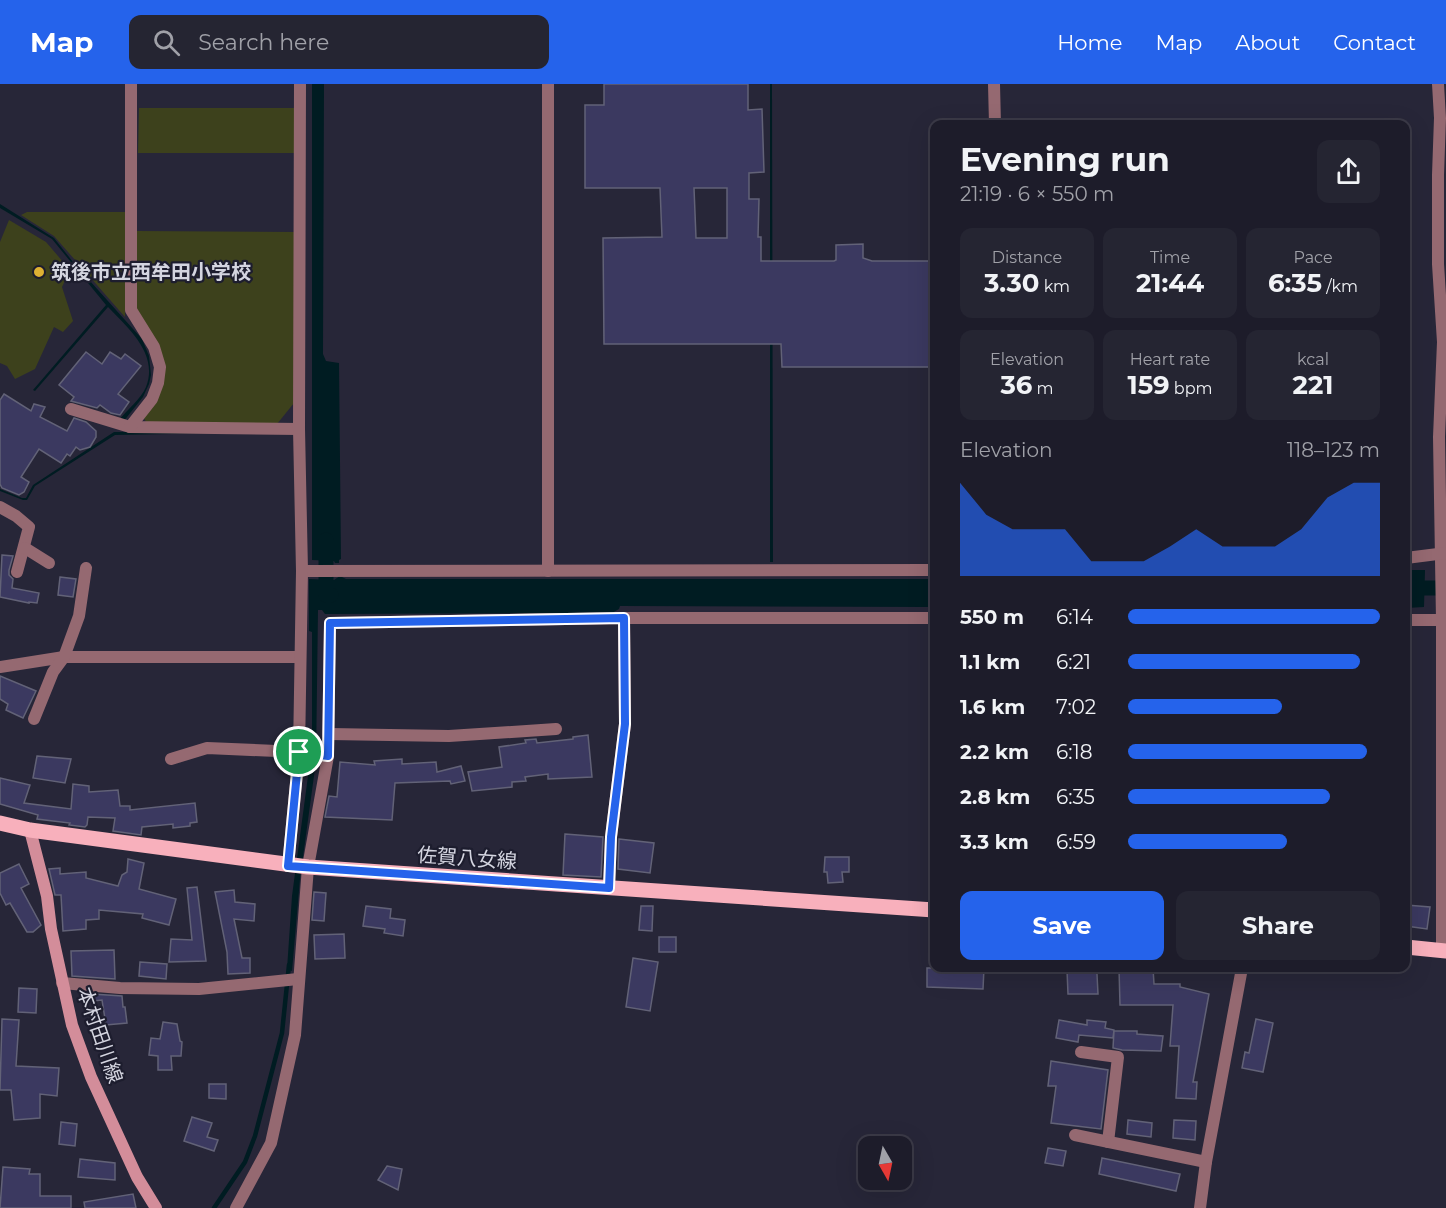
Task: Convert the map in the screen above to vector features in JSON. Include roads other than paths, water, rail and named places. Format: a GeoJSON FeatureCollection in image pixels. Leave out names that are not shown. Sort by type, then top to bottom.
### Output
{"type":"FeatureCollection","features":[{"type":"Feature","properties":{"kind":"main road","name":"佐賀八女線"},"geometry":{"type":"LineString","coordinates":[[0,823],[30,830],[288,866],[930,910]]}},
{"type":"Feature","properties":{"kind":"main road","name":"本村田川線"},"geometry":{"type":"LineString","coordinates":[[30,830],[47,896],[62,983],[72,1025],[91,1077],[136,1178],[156,1208]]}},
{"type":"Feature","properties":{"kind":"main road"},"geometry":{"type":"LineString","coordinates":[[1410,947],[1444,951]]}},
{"type":"Feature","properties":{"kind":"street"},"geometry":{"type":"LineString","coordinates":[[130,427],[152,399],[158,383],[160,367],[154,346],[131,310],[131,84]]}},
{"type":"Feature","properties":{"kind":"street"},"geometry":{"type":"LineString","coordinates":[[288,866],[299,752],[302,571],[299,429],[300,84]]}},
{"type":"Feature","properties":{"kind":"street"},"geometry":{"type":"LineString","coordinates":[[548,84],[548,571]]}},
{"type":"Feature","properties":{"kind":"street"},"geometry":{"type":"LineString","coordinates":[[994,84],[995,120]]}},
{"type":"Feature","properties":{"kind":"street"},"geometry":{"type":"LineString","coordinates":[[1438,84],[1440,118],[1438,264],[1444,342],[1439,437],[1443,553],[1441,601],[1444,620],[1444,951]]}},
{"type":"Feature","properties":{"kind":"street"},"geometry":{"type":"LineString","coordinates":[[71,409],[130,427],[299,429]]}},
{"type":"Feature","properties":{"kind":"street"},"geometry":{"type":"LineString","coordinates":[[0,507],[30,527],[17,572]]}},
{"type":"Feature","properties":{"kind":"street"},"geometry":{"type":"LineString","coordinates":[[25,548],[49,563]]}},
{"type":"Feature","properties":{"kind":"street"},"geometry":{"type":"LineString","coordinates":[[1410,557],[1443,553]]}},
{"type":"Feature","properties":{"kind":"street"},"geometry":{"type":"LineString","coordinates":[[34,719],[53,672],[64,657],[78,616],[86,568]]}},
{"type":"Feature","properties":{"kind":"street"},"geometry":{"type":"LineString","coordinates":[[302,571],[930,570]]}},
{"type":"Feature","properties":{"kind":"street"},"geometry":{"type":"LineString","coordinates":[[236,1208],[271,1143],[295,1035],[308,867],[330,734],[330,623],[624,618],[930,618]]}},
{"type":"Feature","properties":{"kind":"street"},"geometry":{"type":"LineString","coordinates":[[609,888],[611,837],[625,724],[624,618]]}},
{"type":"Feature","properties":{"kind":"street"},"geometry":{"type":"LineString","coordinates":[[1410,620],[1444,620]]}},
{"type":"Feature","properties":{"kind":"street"},"geometry":{"type":"LineString","coordinates":[[0,667],[64,657],[300,657]]}},
{"type":"Feature","properties":{"kind":"street"},"geometry":{"type":"LineString","coordinates":[[330,734],[449,736],[556,729]]}},
{"type":"Feature","properties":{"kind":"street"},"geometry":{"type":"LineString","coordinates":[[171,759],[207,748],[299,752],[328,756]]}},
{"type":"Feature","properties":{"kind":"street"},"geometry":{"type":"LineString","coordinates":[[1200,1208],[1206,1162],[1241,972]]}},
{"type":"Feature","properties":{"kind":"street"},"geometry":{"type":"LineString","coordinates":[[62,983],[120,988],[199,989],[298,979]]}},
{"type":"Feature","properties":{"kind":"street"},"geometry":{"type":"LineString","coordinates":[[1081,1052],[1118,1057],[1108,1142]]}},
{"type":"Feature","properties":{"kind":"street"},"geometry":{"type":"LineString","coordinates":[[1075,1135],[1206,1162]]}},
{"type":"Feature","properties":{"kind":"waterway"},"geometry":{"type":"LineString","coordinates":[[326,540],[326,595],[331,595]]}},
{"type":"Feature","properties":{"kind":"waterway"},"geometry":{"type":"LineString","coordinates":[[1410,588],[1446,588]]}},
{"type":"Feature","properties":{"kind":"waterway"},"geometry":{"type":"LineString","coordinates":[[214,1208],[245,1162],[255,1136],[282,1033],[289,965]]}},
{"type":"Feature","properties":{"kind":"place","name":"筑後市立西牟田小学校"},"geometry":{"type":"Point","coordinates":[39,272]}}]}
